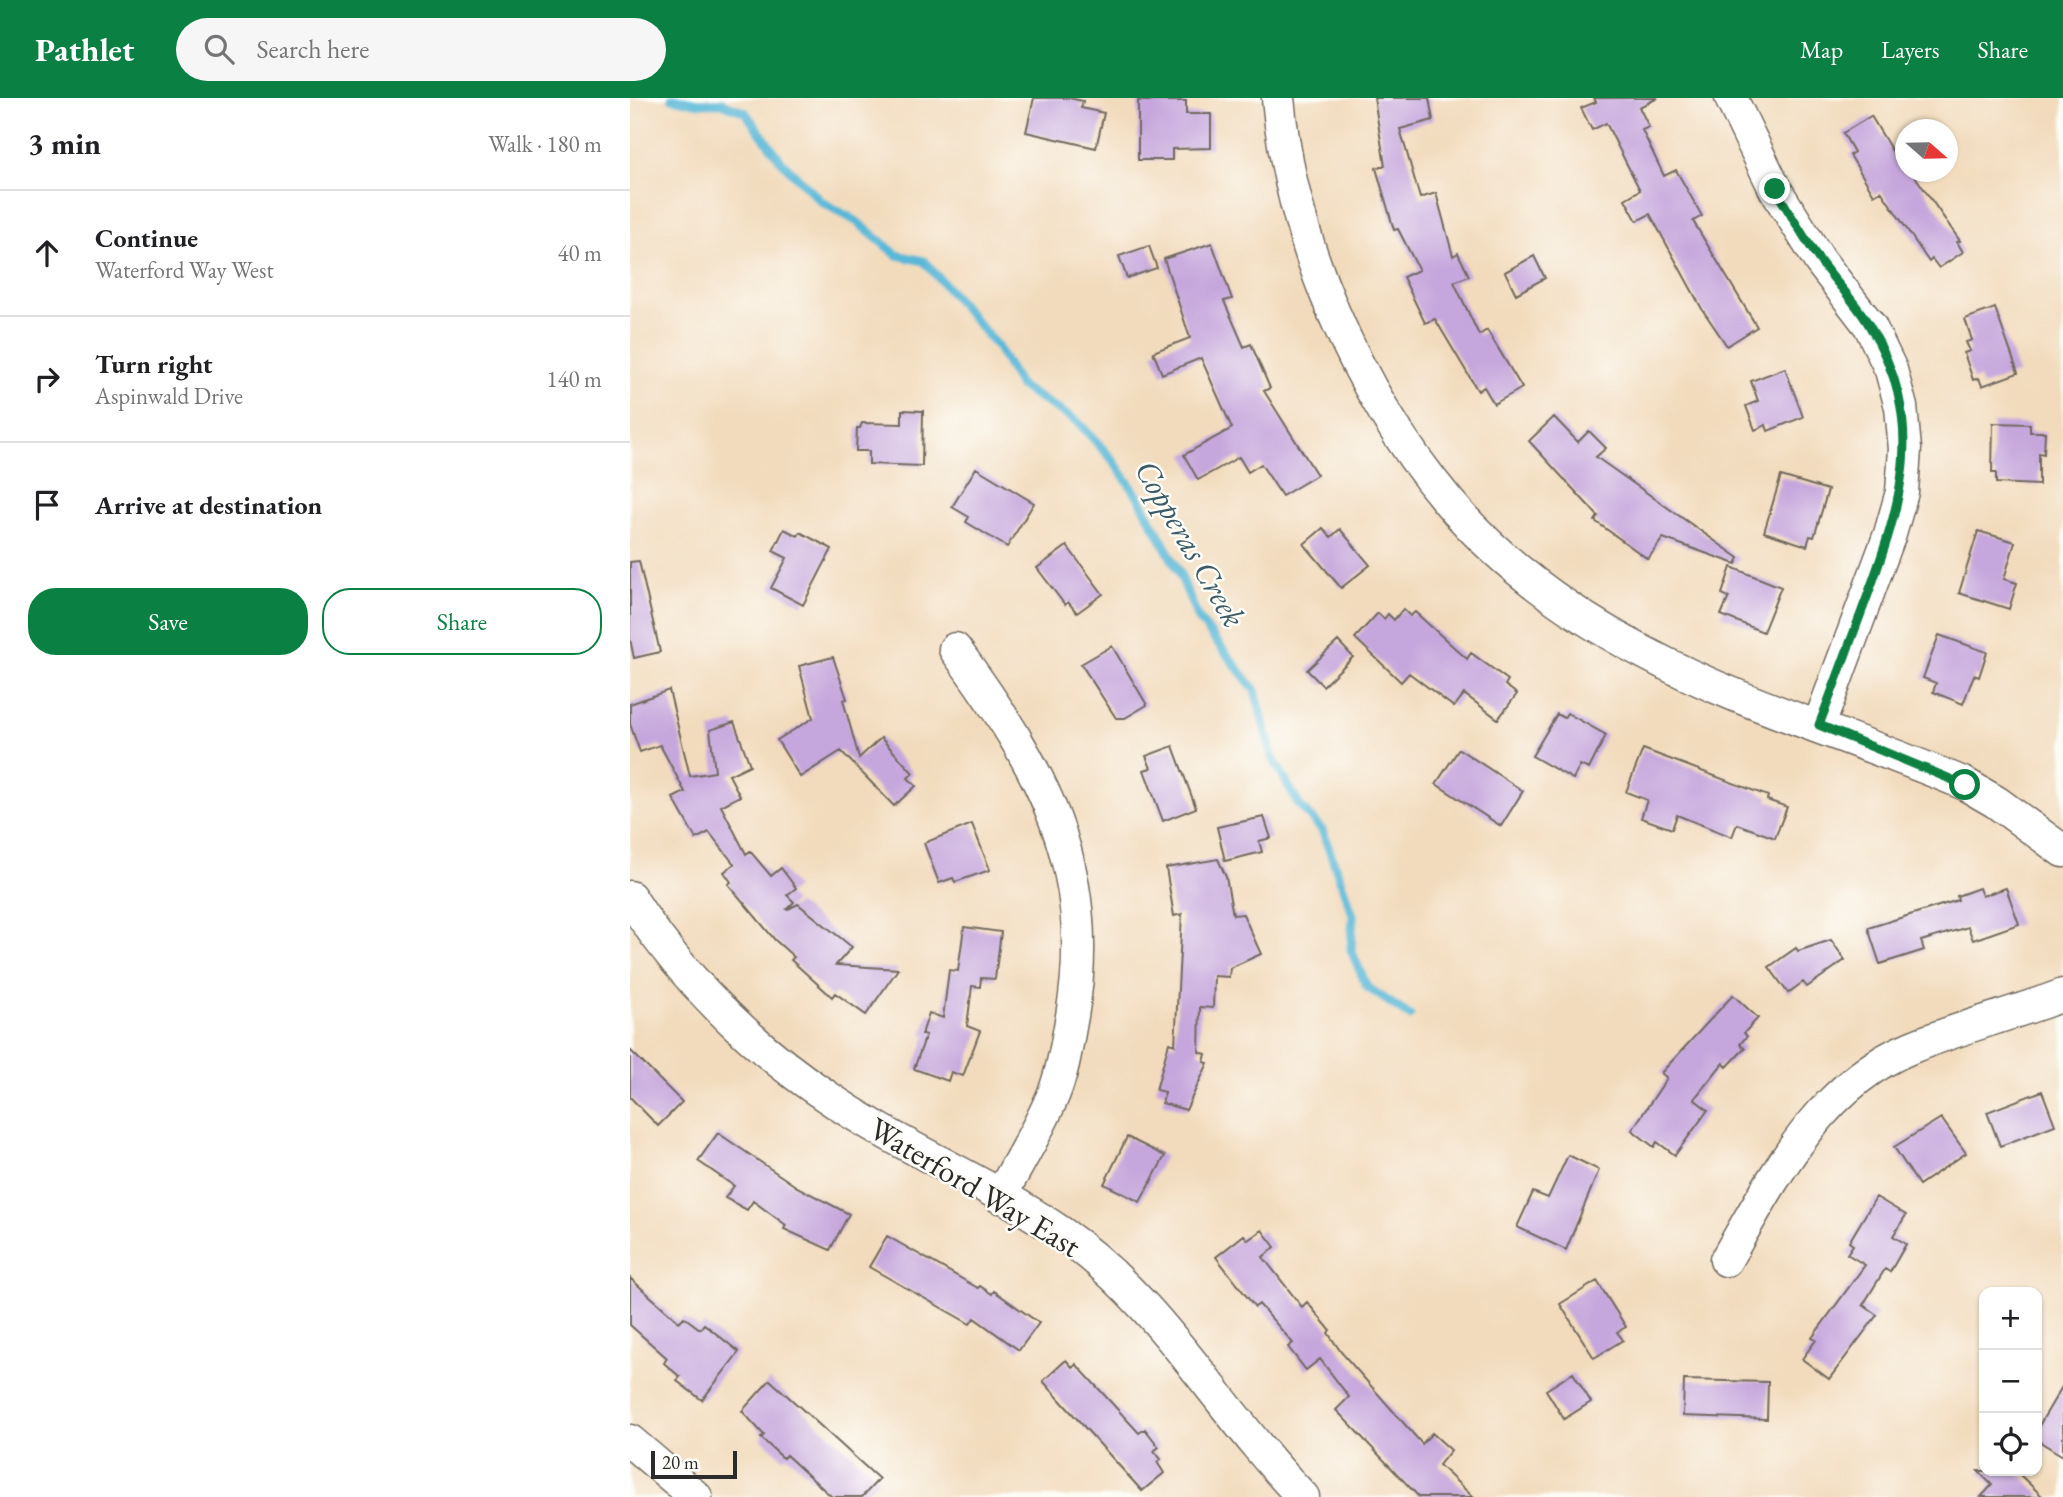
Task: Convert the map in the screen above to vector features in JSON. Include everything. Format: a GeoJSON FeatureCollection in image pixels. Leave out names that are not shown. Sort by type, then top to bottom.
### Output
{"type":"FeatureCollection","features":[{"type":"Feature","properties":{"kind":"street"},"geometry":{"type":"LineString","coordinates":[[1278,98],[1280,123],[1298,203],[1315,263],[1342,332],[1407,447],[1449,502],[1534,583],[1595,625],[1707,683],[1819,725],[1965,785],[2007,809],[2063,851]]}},
{"type":"Feature","properties":{"kind":"street"},"geometry":{"type":"LineString","coordinates":[[1731,98],[1775,189],[1820,261],[1870,326],[1891,370],[1901,407],[1905,449],[1902,492],[1890,534],[1819,725]]}},
{"type":"Feature","properties":{"kind":"street"},"geometry":{"type":"LineString","coordinates":[[955,649],[1000,711],[1028,758],[1059,825],[1077,903],[1077,987],[1064,1060],[1053,1094],[1000,1196]]}},
{"type":"Feature","properties":{"kind":"street","name":"Waterford Way East"},"geometry":{"type":"LineString","coordinates":[[630,897],[672,954],[713,1001],[772,1055],[826,1097],[1061,1232],[1131,1292],[1165,1328],[1283,1477],[1303,1497]]}},
{"type":"Feature","properties":{"kind":"street"},"geometry":{"type":"LineString","coordinates":[[1726,1259],[1785,1158],[1813,1123],[1855,1083],[1910,1048],[2063,995]]}},
{"type":"Feature","properties":{"kind":"street"},"geometry":{"type":"LineString","coordinates":[[630,1441],[696,1497]]}},
{"type":"Feature","properties":{"kind":"building"},"geometry":{"type":"Polygon","coordinates":[[[1034,98],[1069,98],[1083,101],[1081,108],[1104,113],[1096,148],[1026,132],[1034,98]]]}},
{"type":"Feature","properties":{"kind":"building"},"geometry":{"type":"Polygon","coordinates":[[[1374,98],[1429,98],[1433,120],[1400,129],[1420,198],[1436,193],[1453,256],[1458,253],[1469,276],[1454,282],[1479,335],[1487,330],[1522,388],[1494,404],[1484,387],[1478,391],[1435,319],[1425,323],[1403,277],[1419,270],[1398,229],[1394,230],[1376,168],[1385,166],[1374,98]]]}},
{"type":"Feature","properties":{"kind":"building"},"geometry":{"type":"Polygon","coordinates":[[[1594,98],[1658,98],[1639,107],[1649,127],[1642,130],[1664,176],[1676,170],[1702,216],[1693,221],[1757,327],[1727,346],[1702,309],[1650,214],[1637,221],[1625,199],[1640,190],[1606,123],[1592,130],[1581,108],[1596,102],[1594,98]]]}},
{"type":"Feature","properties":{"kind":"building"},"geometry":{"type":"Polygon","coordinates":[[[1138,101],[1186,101],[1186,114],[1211,114],[1211,148],[1172,149],[1172,160],[1138,160],[1138,101]]]}},
{"type":"Feature","properties":{"kind":"building"},"geometry":{"type":"Polygon","coordinates":[[[1871,116],[1895,156],[1895,182],[1919,182],[1960,241],[1957,242],[1963,252],[1939,268],[1932,259],[1929,262],[1881,191],[1874,195],[1850,155],[1854,152],[1843,133],[1871,116]]]}},
{"type":"Feature","properties":{"kind":"building"},"geometry":{"type":"Polygon","coordinates":[[[1212,243],[1232,299],[1224,301],[1244,347],[1251,344],[1270,388],[1264,391],[1317,475],[1282,496],[1261,464],[1248,472],[1239,457],[1198,480],[1184,455],[1232,428],[1201,358],[1162,374],[1153,352],[1190,338],[1164,259],[1212,243]]]}},
{"type":"Feature","properties":{"kind":"building"},"geometry":{"type":"Polygon","coordinates":[[[1149,246],[1157,268],[1127,278],[1119,256],[1149,246]]]}},
{"type":"Feature","properties":{"kind":"building"},"geometry":{"type":"Polygon","coordinates":[[[1534,256],[1545,278],[1516,294],[1505,272],[1534,256]]]}},
{"type":"Feature","properties":{"kind":"building"},"geometry":{"type":"Polygon","coordinates":[[[1995,308],[2018,373],[1982,386],[1979,378],[1973,380],[1964,353],[1970,351],[1966,342],[1972,340],[1965,319],[1995,308]]]}},
{"type":"Feature","properties":{"kind":"building"},"geometry":{"type":"Polygon","coordinates":[[[1785,368],[1803,417],[1768,431],[1766,425],[1755,430],[1746,406],[1758,401],[1751,381],[1785,368]]]}},
{"type":"Feature","properties":{"kind":"building"},"geometry":{"type":"Polygon","coordinates":[[[902,410],[923,411],[922,466],[869,464],[869,451],[856,451],[857,428],[860,428],[862,423],[902,424],[902,410]]]}},
{"type":"Feature","properties":{"kind":"building"},"geometry":{"type":"Polygon","coordinates":[[[1554,417],[1578,442],[1589,431],[1606,448],[1596,457],[1739,558],[1736,564],[1663,538],[1648,559],[1595,521],[1598,516],[1529,441],[1554,417]]]}},
{"type":"Feature","properties":{"kind":"building"},"geometry":{"type":"Polygon","coordinates":[[[1993,423],[2030,424],[2030,432],[2045,432],[2044,454],[2039,453],[2039,485],[1996,483],[1996,473],[1992,473],[1993,423]]]}},
{"type":"Feature","properties":{"kind":"building"},"geometry":{"type":"Polygon","coordinates":[[[976,468],[1034,503],[1007,547],[966,522],[969,517],[952,507],[976,468]]]}},
{"type":"Feature","properties":{"kind":"building"},"geometry":{"type":"Polygon","coordinates":[[[1781,476],[1828,490],[1814,537],[1810,536],[1807,546],[1764,532],[1781,476]]]}},
{"type":"Feature","properties":{"kind":"building"},"geometry":{"type":"Polygon","coordinates":[[[1323,528],[1331,537],[1340,529],[1370,565],[1341,588],[1304,544],[1323,528]]]}},
{"type":"Feature","properties":{"kind":"building"},"geometry":{"type":"Polygon","coordinates":[[[784,529],[798,536],[800,532],[832,549],[803,605],[771,588],[787,558],[773,551],[784,529]]]}},
{"type":"Feature","properties":{"kind":"building"},"geometry":{"type":"Polygon","coordinates":[[[1978,531],[2015,542],[2004,579],[2017,583],[2009,609],[1959,593],[1978,531]]]}},
{"type":"Feature","properties":{"kind":"building"},"geometry":{"type":"Polygon","coordinates":[[[1067,546],[1103,594],[1077,613],[1068,602],[1065,605],[1037,568],[1067,546]]]}},
{"type":"Feature","properties":{"kind":"building"},"geometry":{"type":"Polygon","coordinates":[[[639,561],[660,652],[634,658],[630,639],[630,562],[639,561]]]}},
{"type":"Feature","properties":{"kind":"building"},"geometry":{"type":"Polygon","coordinates":[[[1731,567],[1781,587],[1763,632],[1721,615],[1729,597],[1722,594],[1731,567]]]}},
{"type":"Feature","properties":{"kind":"building"},"geometry":{"type":"Polygon","coordinates":[[[1403,609],[1410,616],[1415,612],[1467,659],[1471,653],[1508,680],[1505,685],[1517,694],[1498,719],[1464,694],[1454,707],[1409,673],[1401,682],[1355,638],[1378,613],[1384,619],[1388,614],[1394,620],[1403,609]]]}},
{"type":"Feature","properties":{"kind":"building"},"geometry":{"type":"Polygon","coordinates":[[[1939,635],[1987,652],[1979,677],[1974,675],[1963,704],[1933,692],[1936,683],[1923,678],[1939,635]]]}},
{"type":"Feature","properties":{"kind":"building"},"geometry":{"type":"Polygon","coordinates":[[[1338,641],[1353,657],[1323,686],[1307,670],[1338,641]]]}},
{"type":"Feature","properties":{"kind":"building"},"geometry":{"type":"Polygon","coordinates":[[[1112,646],[1147,705],[1125,718],[1116,718],[1081,664],[1112,646]]]}},
{"type":"Feature","properties":{"kind":"building"},"geometry":{"type":"Polygon","coordinates":[[[833,657],[847,699],[843,700],[859,758],[881,738],[913,773],[908,778],[916,786],[894,806],[841,751],[800,777],[777,740],[813,718],[799,666],[833,657]]]}},
{"type":"Feature","properties":{"kind":"building"},"geometry":{"type":"Polygon","coordinates":[[[669,690],[690,776],[715,772],[710,730],[734,722],[750,765],[729,775],[740,796],[721,806],[746,854],[750,851],[771,876],[781,868],[796,888],[787,895],[794,902],[786,910],[798,904],[852,947],[836,965],[898,969],[866,1015],[835,993],[832,997],[791,960],[794,957],[775,940],[728,884],[731,882],[724,872],[734,864],[709,832],[696,839],[673,798],[685,792],[660,745],[640,752],[630,724],[630,704],[669,690]]]}},
{"type":"Feature","properties":{"kind":"building"},"geometry":{"type":"Polygon","coordinates":[[[1567,713],[1606,735],[1589,769],[1580,765],[1573,779],[1532,756],[1557,714],[1564,718],[1567,713]]]}},
{"type":"Feature","properties":{"kind":"building"},"geometry":{"type":"Polygon","coordinates":[[[1173,746],[1196,808],[1163,821],[1144,770],[1151,768],[1146,756],[1173,746]]]}},
{"type":"Feature","properties":{"kind":"building"},"geometry":{"type":"Polygon","coordinates":[[[1459,749],[1523,791],[1501,826],[1436,784],[1459,749]]]}},
{"type":"Feature","properties":{"kind":"building"},"geometry":{"type":"Polygon","coordinates":[[[1643,749],[1768,796],[1767,800],[1787,807],[1775,838],[1737,824],[1732,837],[1677,815],[1672,829],[1641,818],[1647,800],[1626,792],[1643,749]]]}},
{"type":"Feature","properties":{"kind":"building"},"geometry":{"type":"Polygon","coordinates":[[[1264,817],[1271,838],[1259,841],[1262,852],[1225,861],[1217,827],[1264,817]]]}},
{"type":"Feature","properties":{"kind":"building"},"geometry":{"type":"Polygon","coordinates":[[[972,824],[990,870],[955,882],[953,878],[939,883],[924,843],[972,824]]]}},
{"type":"Feature","properties":{"kind":"building"},"geometry":{"type":"Polygon","coordinates":[[[1218,859],[1226,877],[1233,915],[1243,914],[1261,954],[1230,968],[1229,977],[1214,976],[1213,1008],[1200,1007],[1199,1052],[1206,1054],[1204,1062],[1208,1063],[1186,1110],[1162,1103],[1165,1092],[1156,1090],[1169,1043],[1175,1045],[1182,914],[1174,916],[1166,868],[1218,859]]]}},
{"type":"Feature","properties":{"kind":"building"},"geometry":{"type":"Polygon","coordinates":[[[1979,888],[1982,896],[2006,888],[2019,924],[1973,940],[1968,927],[1921,941],[1924,950],[1880,964],[1868,928],[1958,900],[1957,896],[1979,888]]]}},
{"type":"Feature","properties":{"kind":"building"},"geometry":{"type":"Polygon","coordinates":[[[964,927],[1001,932],[995,979],[981,978],[980,987],[972,986],[967,1026],[980,1031],[963,1076],[951,1072],[948,1081],[914,1069],[926,1035],[922,1034],[929,1013],[943,1018],[949,970],[958,971],[964,927]]]}},
{"type":"Feature","properties":{"kind":"building"},"geometry":{"type":"Polygon","coordinates":[[[1831,940],[1845,960],[1807,987],[1803,982],[1788,993],[1769,967],[1796,948],[1798,951],[1831,940]]]}},
{"type":"Feature","properties":{"kind":"building"},"geometry":{"type":"Polygon","coordinates":[[[1733,995],[1758,1018],[1744,1033],[1747,1036],[1740,1044],[1745,1048],[1727,1067],[1723,1063],[1694,1099],[1708,1110],[1675,1155],[1657,1142],[1654,1147],[1632,1130],[1667,1078],[1661,1073],[1733,995]]]}},
{"type":"Feature","properties":{"kind":"building"},"geometry":{"type":"Polygon","coordinates":[[[630,1050],[682,1102],[658,1126],[630,1097],[630,1050]]]}},
{"type":"Feature","properties":{"kind":"building"},"geometry":{"type":"Polygon","coordinates":[[[2042,1091],[2055,1125],[2000,1146],[1987,1112],[2042,1091]]]}},
{"type":"Feature","properties":{"kind":"building"},"geometry":{"type":"Polygon","coordinates":[[[1941,1118],[1966,1153],[1919,1185],[1894,1147],[1941,1118]]]}},
{"type":"Feature","properties":{"kind":"building"},"geometry":{"type":"Polygon","coordinates":[[[718,1133],[797,1187],[849,1214],[830,1250],[784,1229],[786,1225],[753,1201],[747,1210],[725,1198],[734,1186],[698,1161],[718,1133]]]}},
{"type":"Feature","properties":{"kind":"building"},"geometry":{"type":"Polygon","coordinates":[[[1127,1137],[1165,1156],[1140,1202],[1104,1184],[1127,1137]]]}},
{"type":"Feature","properties":{"kind":"building"},"geometry":{"type":"Polygon","coordinates":[[[1568,1155],[1599,1170],[1566,1250],[1517,1227],[1533,1192],[1548,1198],[1568,1155]]]}},
{"type":"Feature","properties":{"kind":"building"},"geometry":{"type":"Polygon","coordinates":[[[1876,1197],[1906,1215],[1893,1236],[1906,1244],[1890,1272],[1885,1269],[1863,1305],[1877,1315],[1829,1379],[1802,1359],[1816,1340],[1812,1338],[1865,1265],[1847,1254],[1853,1245],[1849,1242],[1876,1197]]]}},
{"type":"Feature","properties":{"kind":"building"},"geometry":{"type":"Polygon","coordinates":[[[1262,1230],[1275,1247],[1263,1257],[1302,1307],[1307,1302],[1330,1330],[1328,1333],[1341,1352],[1422,1444],[1432,1433],[1451,1450],[1439,1465],[1473,1497],[1419,1497],[1336,1410],[1349,1397],[1320,1359],[1306,1370],[1288,1347],[1293,1343],[1259,1304],[1255,1307],[1216,1257],[1244,1235],[1248,1240],[1262,1230]]]}},
{"type":"Feature","properties":{"kind":"building"},"geometry":{"type":"Polygon","coordinates":[[[887,1236],[978,1288],[980,1286],[992,1294],[994,1291],[1039,1323],[1019,1350],[974,1318],[970,1324],[869,1267],[887,1236]]]}},
{"type":"Feature","properties":{"kind":"building"},"geometry":{"type":"Polygon","coordinates":[[[630,1278],[679,1322],[684,1317],[700,1329],[704,1324],[739,1352],[702,1400],[677,1381],[680,1377],[664,1363],[667,1358],[630,1325],[630,1278]]]}},
{"type":"Feature","properties":{"kind":"building"},"geometry":{"type":"Polygon","coordinates":[[[1597,1281],[1626,1327],[1617,1332],[1623,1340],[1594,1358],[1560,1304],[1597,1281]]]}},
{"type":"Feature","properties":{"kind":"building"},"geometry":{"type":"Polygon","coordinates":[[[1066,1360],[1073,1368],[1076,1364],[1139,1433],[1145,1429],[1159,1447],[1154,1451],[1161,1459],[1157,1462],[1164,1473],[1142,1491],[1043,1381],[1066,1360]]]}},
{"type":"Feature","properties":{"kind":"building"},"geometry":{"type":"Polygon","coordinates":[[[1573,1373],[1591,1402],[1564,1419],[1546,1390],[1573,1373]]]}},
{"type":"Feature","properties":{"kind":"building"},"geometry":{"type":"Polygon","coordinates":[[[770,1380],[879,1479],[862,1497],[832,1497],[786,1455],[783,1458],[761,1438],[764,1435],[742,1411],[770,1380]]]}},
{"type":"Feature","properties":{"kind":"building"},"geometry":{"type":"Polygon","coordinates":[[[1684,1380],[1768,1382],[1767,1419],[1683,1416],[1684,1380]]]}},
{"type":"Feature","properties":{"kind":"building"},"geometry":{"type":"Polygon","coordinates":[[[2063,1385],[2063,1456],[2042,1443],[2042,1421],[2063,1385]]]}},
{"type":"Feature","properties":{"kind":"building"},"geometry":{"type":"Polygon","coordinates":[[[1983,1476],[2021,1476],[2043,1497],[1981,1497],[1992,1485],[1983,1476]]]}},
{"type":"Feature","properties":{"kind":"waterway","name":"Copperas Creek"},"geometry":{"type":"LineString","coordinates":[[672,98],[697,103],[722,103],[745,112],[782,162],[822,202],[856,221],[897,255],[924,261],[996,345],[1020,386],[1078,422],[1112,459],[1139,498],[1179,572],[1198,618],[1255,690],[1272,756],[1299,805],[1322,830],[1353,915],[1351,950],[1367,987],[1410,1016]]}},
{"type":"Feature","properties":{"kind":"route"},"geometry":{"type":"LineString","coordinates":[[1775,189],[1820,261],[1870,326],[1891,370],[1901,407],[1905,449],[1902,492],[1890,534],[1819,725],[1965,785]]}}]}
